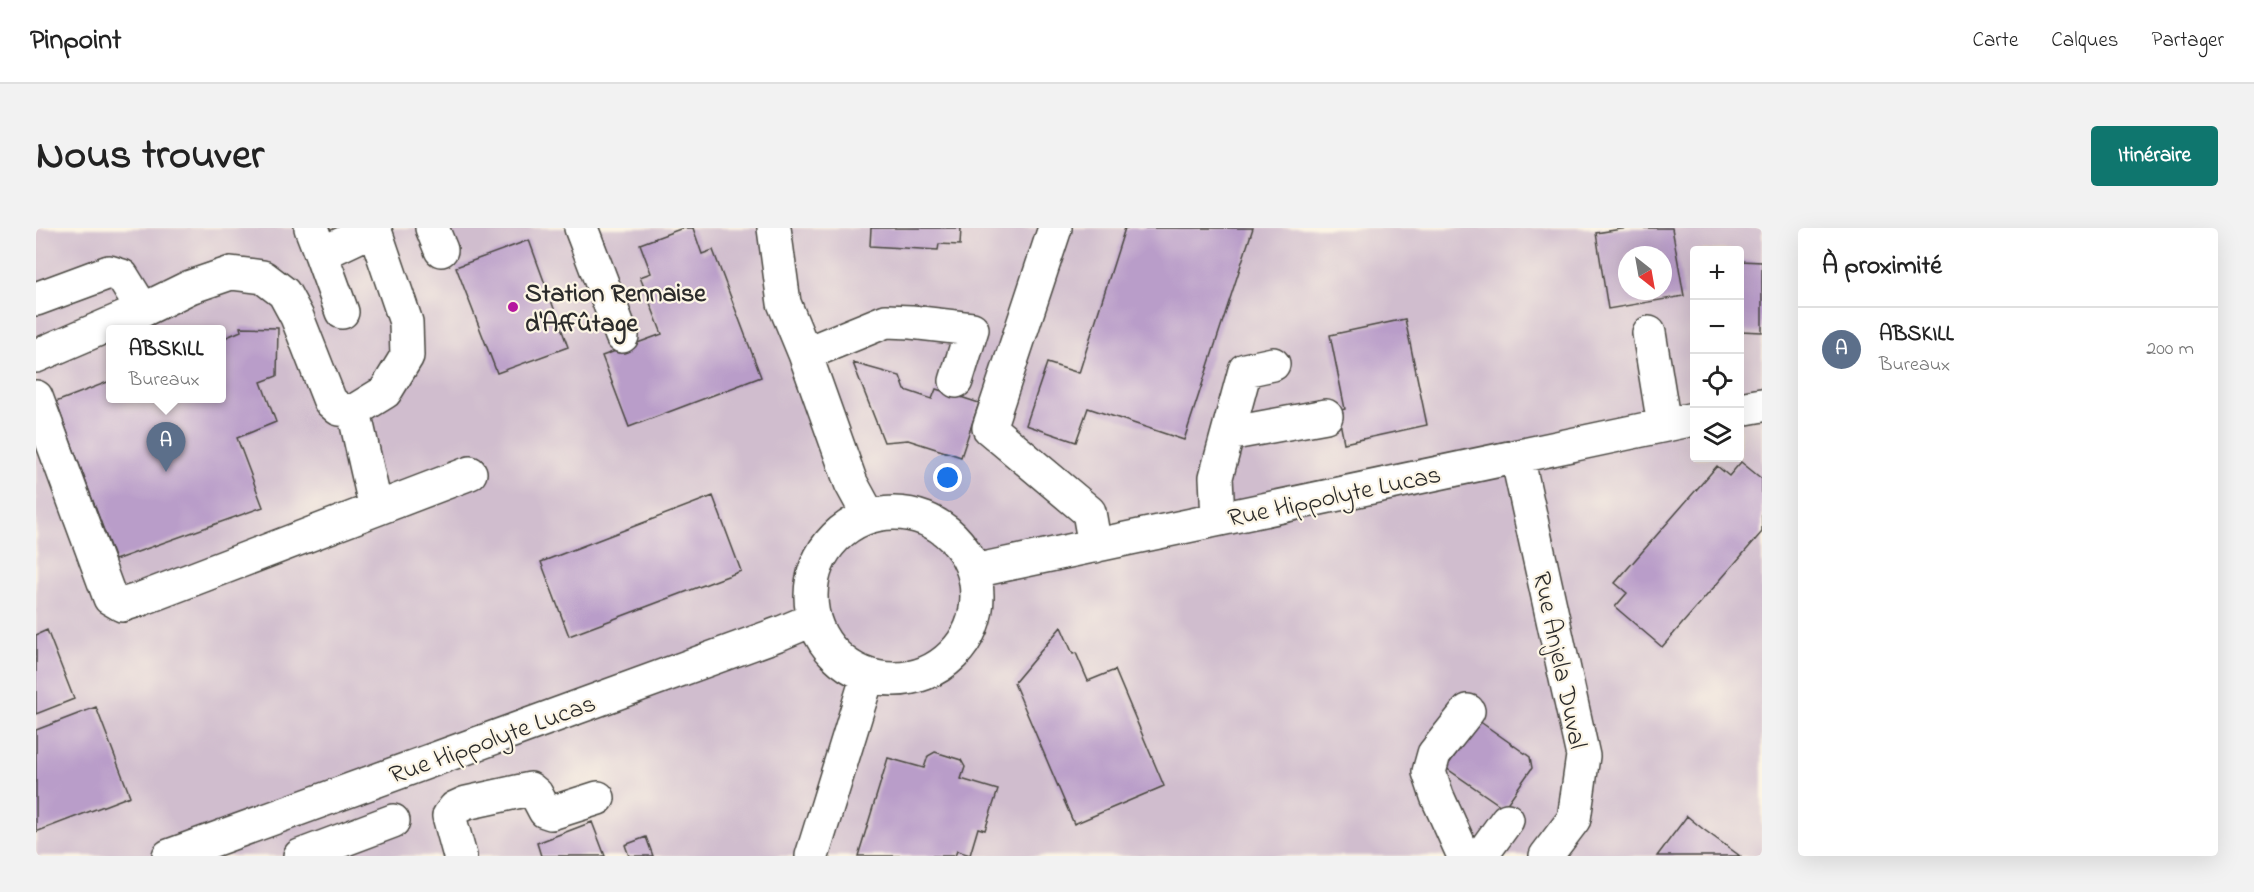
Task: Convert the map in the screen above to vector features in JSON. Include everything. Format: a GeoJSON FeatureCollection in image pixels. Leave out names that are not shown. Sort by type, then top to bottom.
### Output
{"type":"FeatureCollection","features":[{"type":"Feature","properties":{"kind":"street"},"geometry":{"type":"LineString","coordinates":[[581,228],[622,336]]}},
{"type":"Feature","properties":{"kind":"street"},"geometry":{"type":"LineString","coordinates":[[774,228],[784,303],[805,354],[851,483],[869,516]]}},
{"type":"Feature","properties":{"kind":"street"},"geometry":{"type":"LineString","coordinates":[[1055,228],[989,428],[1089,512],[1095,546]]}},
{"type":"Feature","properties":{"kind":"street"},"geometry":{"type":"LineString","coordinates":[[108,325],[190,286],[231,273],[263,277],[284,293],[297,317],[330,401],[339,409],[354,411],[384,392],[407,356],[406,322],[374,229],[316,241],[342,312]]}},
{"type":"Feature","properties":{"kind":"street"},"geometry":{"type":"LineString","coordinates":[[36,299],[109,272],[122,276],[143,310]]}},
{"type":"Feature","properties":{"kind":"street"},"geometry":{"type":"LineString","coordinates":[[805,354],[886,321],[912,321],[972,329],[956,381]]}},
{"type":"Feature","properties":{"kind":"street"},"geometry":{"type":"LineString","coordinates":[[36,356],[106,326]]}},
{"type":"Feature","properties":{"kind":"street"},"geometry":{"type":"LineString","coordinates":[[1649,333],[1680,422]]}},
{"type":"Feature","properties":{"kind":"street"},"geometry":{"type":"LineString","coordinates":[[1218,519],[1216,477],[1245,370],[1273,364]]}},
{"type":"Feature","properties":{"kind":"street"},"geometry":{"type":"LineString","coordinates":[[36,397],[110,598],[122,604],[141,599],[470,473]]}},
{"type":"Feature","properties":{"kind":"street"},"geometry":{"type":"LineString","coordinates":[[1744,408],[1762,405]]}},
{"type":"Feature","properties":{"kind":"street"},"geometry":{"type":"LineString","coordinates":[[354,411],[376,509]]}},
{"type":"Feature","properties":{"kind":"street"},"geometry":{"type":"LineString","coordinates":[[1228,434],[1326,416]]}},
{"type":"Feature","properties":{"kind":"street","name":"Rue Hippolyte Lucas"},"geometry":{"type":"LineString","coordinates":[[974,571],[1680,422]]}},
{"type":"Feature","properties":{"kind":"street","name":"Rue Anjela Duval"},"geometry":{"type":"LineString","coordinates":[[1516,456],[1582,756],[1574,819],[1546,856]]}},
{"type":"Feature","properties":{"kind":"street"},"geometry":{"type":"LineString","coordinates":[[902,513],[933,522],[958,542],[974,571],[978,601],[970,631],[953,656],[928,673],[898,680],[868,675],[841,661],[822,638],[814,619],[812,580],[823,552],[843,530],[869,516],[902,513]]}},
{"type":"Feature","properties":{"kind":"street","name":"Rue Hippolyte Lucas"},"geometry":{"type":"LineString","coordinates":[[169,856],[814,619]]}},
{"type":"Feature","properties":{"kind":"street"},"geometry":{"type":"LineString","coordinates":[[812,856],[868,675]]}},
{"type":"Feature","properties":{"kind":"street"},"geometry":{"type":"LineString","coordinates":[[1464,856],[1437,796],[1429,772],[1434,754],[1468,711]]}},
{"type":"Feature","properties":{"kind":"street"},"geometry":{"type":"LineString","coordinates":[[460,856],[449,816],[455,808],[466,803],[530,789],[536,794],[545,811],[551,813],[598,798]]}},
{"type":"Feature","properties":{"kind":"street"},"geometry":{"type":"LineString","coordinates":[[1481,856],[1508,820]]}},
{"type":"Feature","properties":{"kind":"street"},"geometry":{"type":"LineString","coordinates":[[300,856],[332,850],[393,821]]}},
{"type":"Feature","properties":{"kind":"shaded area"},"geometry":{"type":"Polygon","coordinates":[[[36,228],[1762,228],[1762,856],[36,856],[36,228]]]}},
{"type":"Feature","properties":{"kind":"building"},"geometry":{"type":"Polygon","coordinates":[[[683,228],[693,228],[702,254],[713,250],[761,377],[629,427],[602,356],[662,334],[640,277],[651,273],[640,244],[683,228]]]}},
{"type":"Feature","properties":{"kind":"building"},"geometry":{"type":"Polygon","coordinates":[[[871,228],[961,228],[960,245],[939,244],[938,250],[870,246],[871,228]]]}},
{"type":"Feature","properties":{"kind":"building"},"geometry":{"type":"Polygon","coordinates":[[[1125,228],[1253,228],[1184,440],[1088,408],[1076,442],[1026,425],[1047,363],[1079,373],[1125,228]]]}},
{"type":"Feature","properties":{"kind":"building"},"geometry":{"type":"Polygon","coordinates":[[[1628,228],[1672,228],[1684,296],[1672,298],[1672,246],[1618,246],[1618,300],[1661,300],[1608,309],[1596,233],[1628,228]]]}},
{"type":"Feature","properties":{"kind":"building","name":"Station Rennaise d'Affûtage"},"geometry":{"type":"Polygon","coordinates":[[[529,240],[568,347],[497,373],[456,267],[529,240]]]}},
{"type":"Feature","properties":{"kind":"building"},"geometry":{"type":"Polygon","coordinates":[[[1744,261],[1762,262],[1762,332],[1744,331],[1744,261]]]}},
{"type":"Feature","properties":{"kind":"building"},"geometry":{"type":"Polygon","coordinates":[[[1405,319],[1427,425],[1344,443],[1338,411],[1345,409],[1330,335],[1405,319]]]}},
{"type":"Feature","properties":{"kind":"building"},"geometry":{"type":"Polygon","coordinates":[[[240,327],[278,328],[277,376],[261,382],[276,422],[237,438],[263,507],[115,560],[56,402],[106,383],[106,403],[226,403],[226,337],[241,331],[240,327]]]}},
{"type":"Feature","properties":{"kind":"building"},"geometry":{"type":"Polygon","coordinates":[[[853,363],[900,376],[905,390],[932,399],[936,389],[979,403],[961,457],[908,440],[884,442],[853,363]]]}},
{"type":"Feature","properties":{"kind":"building"},"geometry":{"type":"Polygon","coordinates":[[[1741,462],[1762,479],[1762,532],[1662,647],[1615,607],[1627,593],[1615,583],[1717,466],[1729,476],[1741,462]]]}},
{"type":"Feature","properties":{"kind":"building"},"geometry":{"type":"Polygon","coordinates":[[[713,496],[741,571],[569,636],[541,562],[713,496]]]}},
{"type":"Feature","properties":{"kind":"building"},"geometry":{"type":"Polygon","coordinates":[[[1061,627],[1088,681],[1115,670],[1164,786],[1074,824],[1014,683],[1061,627]]]}},
{"type":"Feature","properties":{"kind":"building"},"geometry":{"type":"Polygon","coordinates":[[[47,630],[74,699],[36,714],[36,635],[47,630]]]}},
{"type":"Feature","properties":{"kind":"building"},"geometry":{"type":"Polygon","coordinates":[[[96,707],[130,796],[36,832],[36,730],[96,707]]]}},
{"type":"Feature","properties":{"kind":"building"},"geometry":{"type":"Polygon","coordinates":[[[1479,721],[1530,757],[1532,768],[1504,808],[1446,768],[1479,721]]]}},
{"type":"Feature","properties":{"kind":"building"},"geometry":{"type":"Polygon","coordinates":[[[935,752],[961,760],[965,767],[961,779],[998,790],[985,830],[978,828],[970,855],[957,851],[955,856],[858,856],[888,758],[924,768],[928,756],[935,752]]]}},
{"type":"Feature","properties":{"kind":"building"},"geometry":{"type":"Polygon","coordinates":[[[1687,816],[1703,829],[1740,856],[1657,856],[1687,816]]]}},
{"type":"Feature","properties":{"kind":"building"},"geometry":{"type":"Polygon","coordinates":[[[592,822],[605,856],[541,856],[537,843],[592,822]]]}},
{"type":"Feature","properties":{"kind":"building"},"geometry":{"type":"Polygon","coordinates":[[[646,837],[653,856],[629,856],[625,845],[646,837]]]}},
{"type":"Feature","properties":{"kind":"place","name":"Station Rennaise d'Affûtage"},"geometry":{"type":"Point","coordinates":[513,307]}},
{"type":"Feature","properties":{"kind":"place","name":"ABSKILL"},"geometry":{"type":"Point","coordinates":[166,472]}}]}
